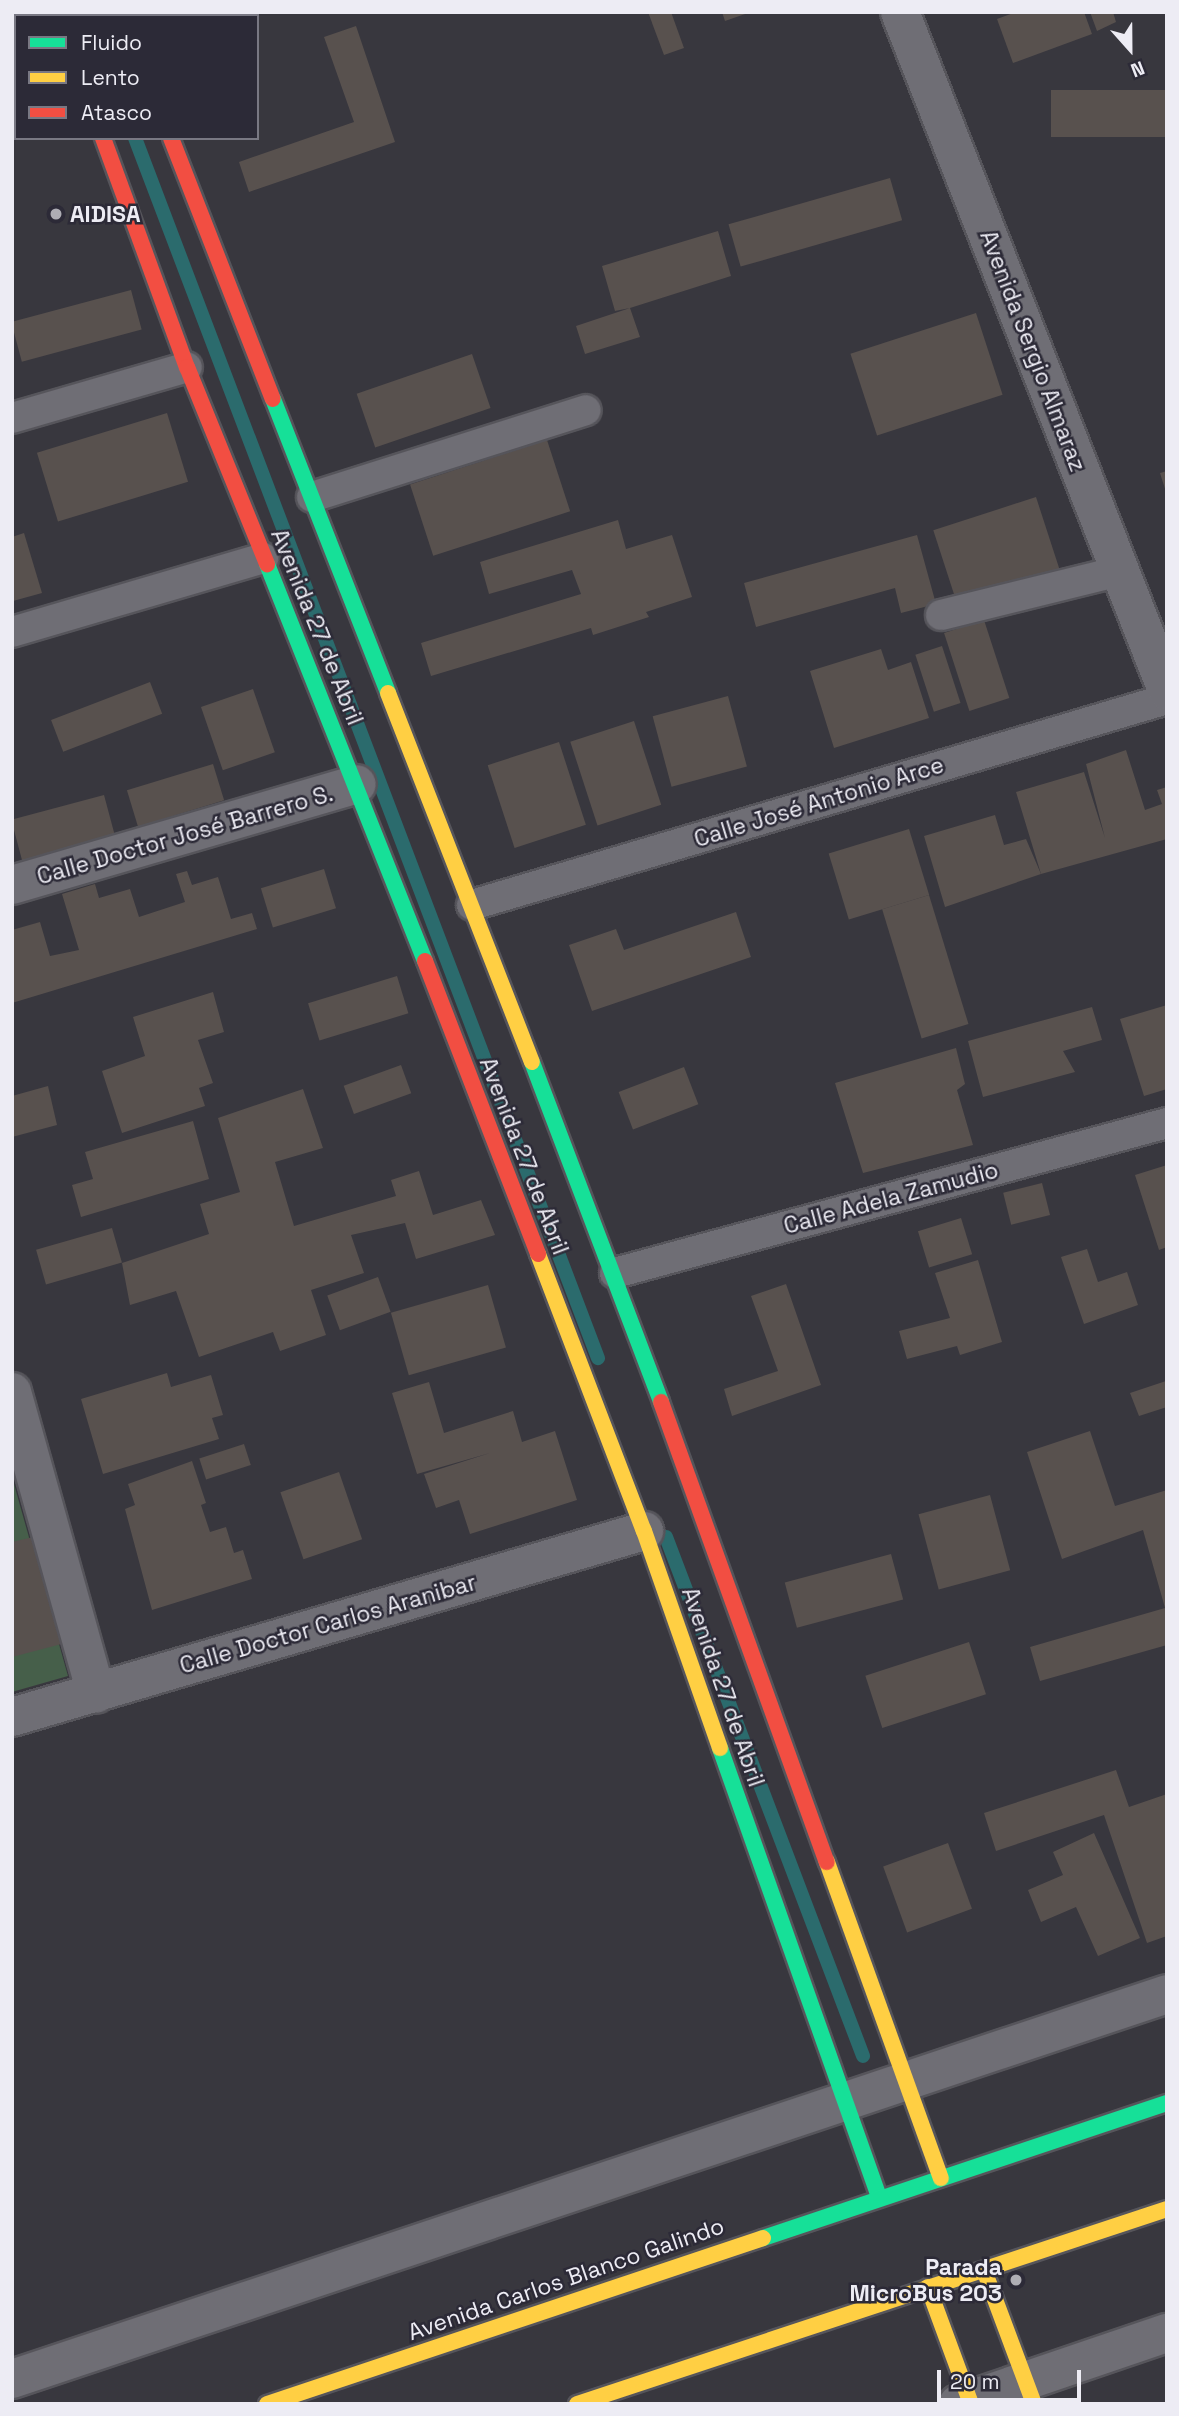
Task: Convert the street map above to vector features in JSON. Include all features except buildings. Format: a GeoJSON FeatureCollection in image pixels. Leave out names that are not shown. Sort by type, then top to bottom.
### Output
{"type":"FeatureCollection","features":[{"type":"Feature","properties":{"kind":"main road","name":"Avenida 27 de Abril"},"geometry":{"type":"LineString","coordinates":[[104,140],[187,367],[357,784],[644,1531],[879,2198]]}},
{"type":"Feature","properties":{"kind":"main road","name":"Avenida 27 de Abril"},"geometry":{"type":"LineString","coordinates":[[172,140],[615,1273],[941,2178]]}},
{"type":"Feature","properties":{"kind":"main road"},"geometry":{"type":"LineString","coordinates":[[941,2178],[1167,2103]]}},
{"type":"Feature","properties":{"kind":"main road","name":"Avenida Carlos Blanco Galindo"},"geometry":{"type":"LineString","coordinates":[[267,2404],[941,2178]]}},
{"type":"Feature","properties":{"kind":"main road"},"geometry":{"type":"LineString","coordinates":[[577,2404],[1167,2209]]}},
{"type":"Feature","properties":{"kind":"main road"},"geometry":{"type":"LineString","coordinates":[[984,2270],[1030,2392]]}},
{"type":"Feature","properties":{"kind":"main road"},"geometry":{"type":"LineString","coordinates":[[928,2287],[966,2403]]}},
{"type":"Feature","properties":{"kind":"street","name":"Avenida Sergio Almaraz"},"geometry":{"type":"LineString","coordinates":[[900,12],[1167,690]]}},
{"type":"Feature","properties":{"kind":"street","name":"Calle Doctor José Barrero S."},"geometry":{"type":"LineString","coordinates":[[12,885],[357,784]]}},
{"type":"Feature","properties":{"kind":"street"},"geometry":{"type":"LineString","coordinates":[[12,1392],[96,1693]]}},
{"type":"Feature","properties":{"kind":"street","name":"Calle Doctor Carlos Aranibar"},"geometry":{"type":"LineString","coordinates":[[12,1717],[644,1531]]}},
{"type":"Feature","properties":{"kind":"street"},"geometry":{"type":"LineString","coordinates":[[12,2379],[1167,1994]]}},
{"type":"Feature","properties":{"kind":"street"},"geometry":{"type":"LineString","coordinates":[[966,2403],[1030,2392],[1167,2333]]}},
{"type":"Feature","properties":{"kind":"lane"},"geometry":{"type":"LineString","coordinates":[[12,418],[187,367]]}},
{"type":"Feature","properties":{"kind":"lane"},"geometry":{"type":"LineString","coordinates":[[312,497],[586,410]]}},
{"type":"Feature","properties":{"kind":"lane"},"geometry":{"type":"LineString","coordinates":[[12,632],[263,558]]}},
{"type":"Feature","properties":{"kind":"lane"},"geometry":{"type":"LineString","coordinates":[[941,615],[1119,571]]}},
{"type":"Feature","properties":{"kind":"lane","name":"Calle José Antonio Arce"},"geometry":{"type":"LineString","coordinates":[[472,905],[1167,699]]}},
{"type":"Feature","properties":{"kind":"lane","name":"Calle Adela Zamudio"},"geometry":{"type":"LineString","coordinates":[[615,1273],[1167,1123]]}},
{"type":"Feature","properties":{"kind":"green space"},"geometry":{"type":"Polygon","coordinates":[[[12,1477],[68,1676],[12,1692],[12,1477]]]}},
{"type":"Feature","properties":{"kind":"waterway"},"geometry":{"type":"LineString","coordinates":[[136,140],[598,1358]]}},
{"type":"Feature","properties":{"kind":"waterway"},"geometry":{"type":"LineString","coordinates":[[666,1537],[863,2056]]}},
{"type":"Feature","properties":{"kind":"traffic: fast"},"geometry":{"type":"LineString","coordinates":[[273,399],[388,693]]}},
{"type":"Feature","properties":{"kind":"traffic: fast"},"geometry":{"type":"LineString","coordinates":[[267,564],[425,961]]}},
{"type":"Feature","properties":{"kind":"traffic: fast"},"geometry":{"type":"LineString","coordinates":[[532,1062],[661,1402]]}},
{"type":"Feature","properties":{"kind":"traffic: fast"},"geometry":{"type":"LineString","coordinates":[[720,1748],[879,2198]]}},
{"type":"Feature","properties":{"kind":"traffic: fast"},"geometry":{"type":"LineString","coordinates":[[763,2238],[1167,2103]]}},
{"type":"Feature","properties":{"kind":"traffic: slow"},"geometry":{"type":"LineString","coordinates":[[388,693],[532,1062]]}},
{"type":"Feature","properties":{"kind":"traffic: slow"},"geometry":{"type":"LineString","coordinates":[[538,1254],[644,1531],[720,1748]]}},
{"type":"Feature","properties":{"kind":"traffic: slow"},"geometry":{"type":"LineString","coordinates":[[827,1862],[941,2178]]}},
{"type":"Feature","properties":{"kind":"traffic: slow"},"geometry":{"type":"LineString","coordinates":[[577,2404],[1167,2209]]}},
{"type":"Feature","properties":{"kind":"traffic: slow"},"geometry":{"type":"LineString","coordinates":[[267,2404],[763,2238]]}},
{"type":"Feature","properties":{"kind":"traffic: slow"},"geometry":{"type":"LineString","coordinates":[[984,2270],[1034,2404]]}},
{"type":"Feature","properties":{"kind":"traffic: slow"},"geometry":{"type":"LineString","coordinates":[[928,2287],[971,2404]]}},
{"type":"Feature","properties":{"kind":"traffic: jam"},"geometry":{"type":"LineString","coordinates":[[104,140],[187,367],[267,564]]}},
{"type":"Feature","properties":{"kind":"traffic: jam"},"geometry":{"type":"LineString","coordinates":[[172,140],[273,399]]}},
{"type":"Feature","properties":{"kind":"traffic: jam"},"geometry":{"type":"LineString","coordinates":[[425,961],[538,1254]]}},
{"type":"Feature","properties":{"kind":"traffic: jam"},"geometry":{"type":"LineString","coordinates":[[661,1402],[827,1862]]}},
{"type":"Feature","properties":{"kind":"place","name":"AIDISA"},"geometry":{"type":"Point","coordinates":[56,214]}},
{"type":"Feature","properties":{"kind":"place","name":"Parada MicroBus 203"},"geometry":{"type":"Point","coordinates":[1016,2280]}}]}
